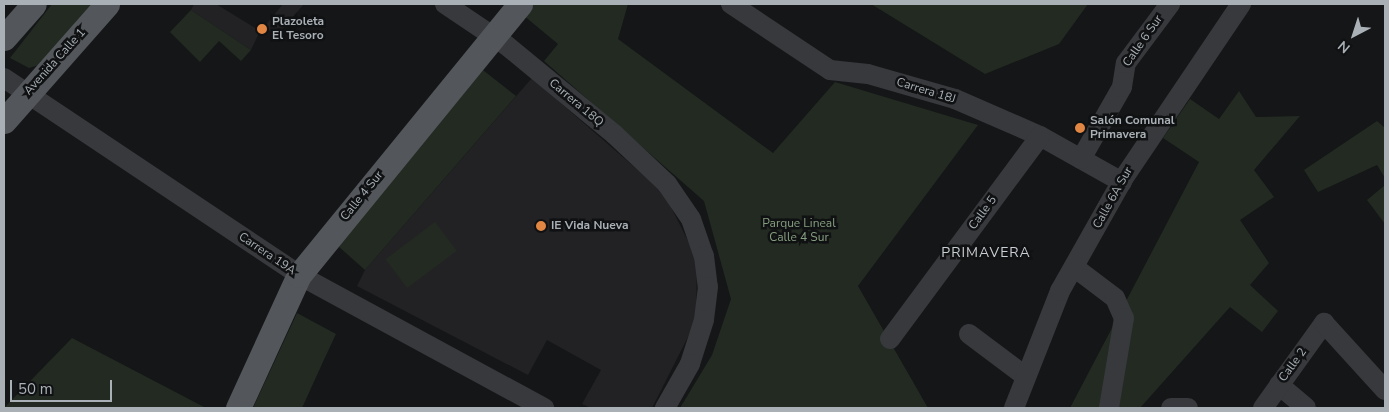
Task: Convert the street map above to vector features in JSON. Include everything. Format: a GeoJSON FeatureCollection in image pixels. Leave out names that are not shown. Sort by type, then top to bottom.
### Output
{"type":"FeatureCollection","features":[{"type":"Feature","properties":{"kind":"main road"},"geometry":{"type":"LineString","coordinates":[[4,38],[34,4]]}},
{"type":"Feature","properties":{"kind":"main road","name":"Avenida Calle 1"},"geometry":{"type":"LineString","coordinates":[[4,121],[108,4]]}},
{"type":"Feature","properties":{"kind":"main road","name":"Calle 4 Sur"},"geometry":{"type":"LineString","coordinates":[[238,408],[299,275],[520,4]]}},
{"type":"Feature","properties":{"kind":"street","name":"Carrera 18Q"},"geometry":{"type":"LineString","coordinates":[[444,4],[492,37],[614,134],[667,184],[691,219],[704,256],[708,287],[704,320],[690,364],[665,408]]}},
{"type":"Feature","properties":{"kind":"street","name":"Carrera 18J"},"geometry":{"type":"LineString","coordinates":[[731,4],[830,70],[868,74],[955,99],[1040,136],[1122,182]]}},
{"type":"Feature","properties":{"kind":"street","name":"Calle 6 Sur"},"geometry":{"type":"LineString","coordinates":[[1080,159],[1122,87],[1126,63],[1170,4]]}},
{"type":"Feature","properties":{"kind":"street","name":"Calle 6A Sur"},"geometry":{"type":"LineString","coordinates":[[1014,408],[1025,376],[1074,267],[1122,182],[1241,4]]}},
{"type":"Feature","properties":{"kind":"street","name":"Carrera 19A"},"geometry":{"type":"LineString","coordinates":[[4,78],[28,92],[299,275],[544,408]]}},
{"type":"Feature","properties":{"kind":"street","name":"Calle 5"},"geometry":{"type":"LineString","coordinates":[[890,339],[1040,136]]}},
{"type":"Feature","properties":{"kind":"street"},"geometry":{"type":"LineString","coordinates":[[1074,267],[1115,298],[1124,318],[1109,408]]}},
{"type":"Feature","properties":{"kind":"street","name":"Calle 2"},"geometry":{"type":"LineString","coordinates":[[1263,408],[1324,323],[1385,390]]}},
{"type":"Feature","properties":{"kind":"street"},"geometry":{"type":"LineString","coordinates":[[969,334],[1025,376]]}},
{"type":"Feature","properties":{"kind":"street"},"geometry":{"type":"LineString","coordinates":[[1279,385],[1306,408]]}},
{"type":"Feature","properties":{"kind":"street"},"geometry":{"type":"LineString","coordinates":[[1171,408],[1188,408]]}},
{"type":"Feature","properties":{"kind":"shaded area"},"geometry":{"type":"Polygon","coordinates":[[[194,4],[216,4],[260,31],[251,50],[191,10],[194,4]]]}},
{"type":"Feature","properties":{"kind":"shaded area"},"geometry":{"type":"Polygon","coordinates":[[[283,4],[304,4],[276,37],[265,26],[283,4]]]}},
{"type":"Feature","properties":{"kind":"shaded area","name":"IE Vida Nueva"},"geometry":{"type":"Polygon","coordinates":[[[532,78],[664,193],[697,259],[696,321],[652,408],[591,408],[582,404],[601,370],[547,340],[528,375],[357,286],[365,270],[532,78]]]}},
{"type":"Feature","properties":{"kind":"green space"},"geometry":{"type":"Polygon","coordinates":[[[52,4],[94,4],[39,65],[29,68],[10,58],[52,4]]]}},
{"type":"Feature","properties":{"kind":"green space","name":"Parque Lineal Calle 4 Sur"},"geometry":{"type":"Polygon","coordinates":[[[533,4],[628,4],[618,39],[773,153],[835,82],[978,125],[858,286],[928,408],[680,408],[712,355],[731,299],[704,201],[544,61],[558,44],[523,15],[533,4]]]}},
{"type":"Feature","properties":{"kind":"green space"},"geometry":{"type":"Polygon","coordinates":[[[871,4],[1088,4],[1059,44],[985,74],[871,4]]]}},
{"type":"Feature","properties":{"kind":"green space"},"geometry":{"type":"Polygon","coordinates":[[[191,10],[251,50],[241,61],[219,41],[200,62],[170,32],[191,10]]]}},
{"type":"Feature","properties":{"kind":"green space"},"geometry":{"type":"Polygon","coordinates":[[[483,70],[516,96],[365,270],[338,246],[483,70]]]}},
{"type":"Feature","properties":{"kind":"green space"},"geometry":{"type":"Polygon","coordinates":[[[1239,91],[1256,117],[1300,116],[1254,170],[1274,197],[1240,220],[1269,263],[1250,285],[1278,311],[1262,332],[1230,307],[1140,408],[1070,408],[1199,162],[1163,138],[1190,99],[1219,119],[1239,91]]]}},
{"type":"Feature","properties":{"kind":"green space"},"geometry":{"type":"Polygon","coordinates":[[[1377,121],[1385,128],[1385,178],[1377,165],[1318,192],[1304,170],[1377,121]]]}},
{"type":"Feature","properties":{"kind":"green space"},"geometry":{"type":"Polygon","coordinates":[[[1385,185],[1385,224],[1367,200],[1385,185]]]}},
{"type":"Feature","properties":{"kind":"green space"},"geometry":{"type":"Polygon","coordinates":[[[435,222],[457,251],[407,288],[385,259],[435,222]]]}},
{"type":"Feature","properties":{"kind":"green space"},"geometry":{"type":"Polygon","coordinates":[[[297,313],[336,334],[302,408],[253,408],[297,313]]]}},
{"type":"Feature","properties":{"kind":"green space"},"geometry":{"type":"Polygon","coordinates":[[[72,338],[206,408],[4,408],[72,338]]]}},
{"type":"Feature","properties":{"kind":"place","name":"Plazoleta El Tesoro"},"geometry":{"type":"Point","coordinates":[262,29]}},
{"type":"Feature","properties":{"kind":"place","name":"Salón Comunal Primavera"},"geometry":{"type":"Point","coordinates":[1080,128]}},
{"type":"Feature","properties":{"kind":"place","name":"IE Vida Nueva"},"geometry":{"type":"Point","coordinates":[541,226]}},
{"type":"Feature","properties":{"kind":"district","name":"PRIMAVERA"},"geometry":{"type":"Point","coordinates":[986,253]}}]}
